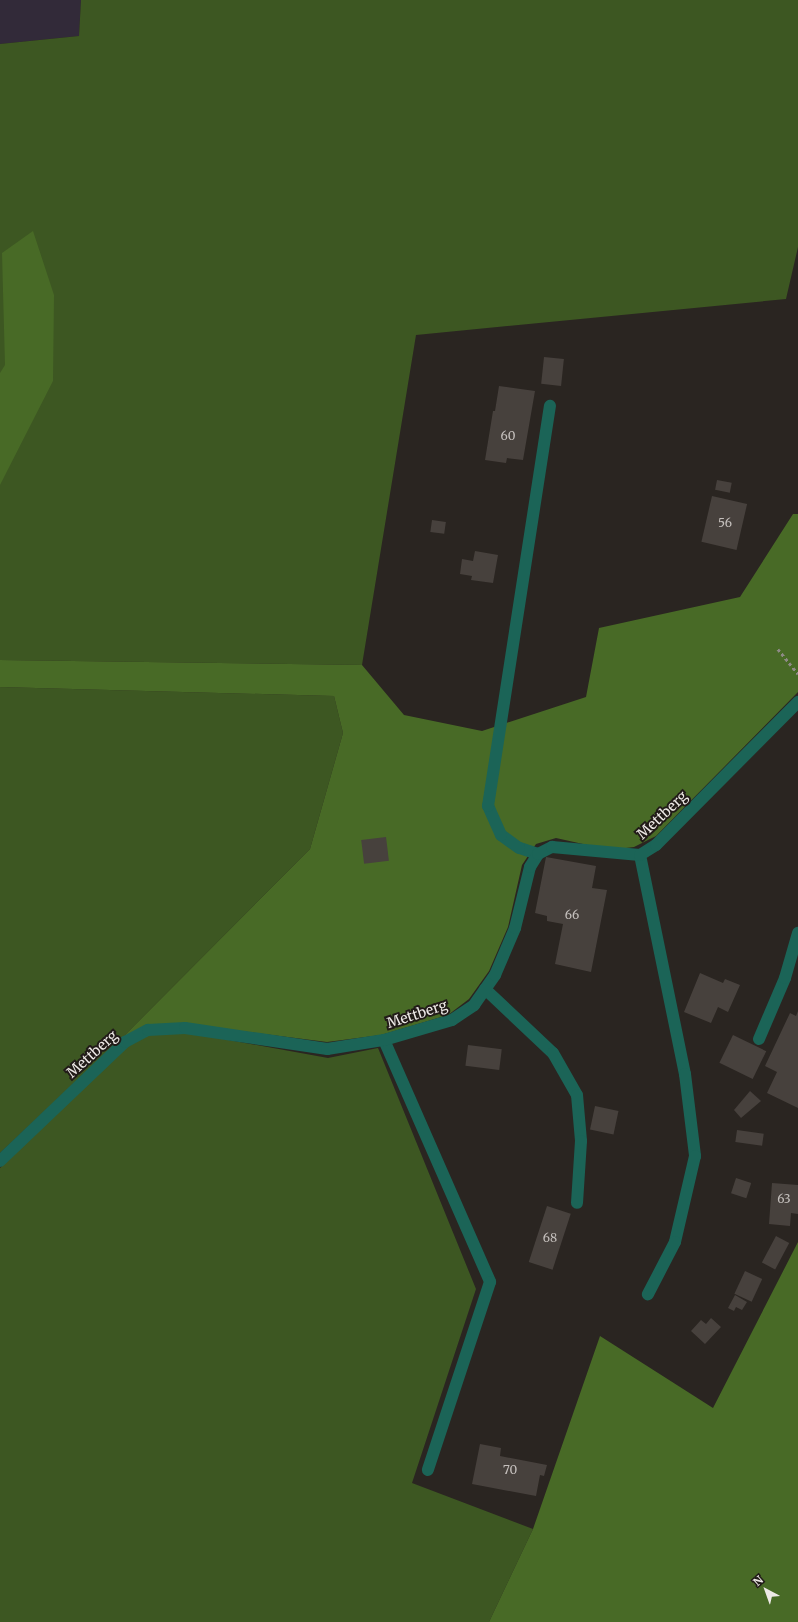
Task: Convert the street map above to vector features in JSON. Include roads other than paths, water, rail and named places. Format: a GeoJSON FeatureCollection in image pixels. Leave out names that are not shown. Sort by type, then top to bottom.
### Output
{"type":"FeatureCollection","features":[{"type":"Feature","properties":{"kind":"street"},"geometry":{"type":"LineString","coordinates":[[538,854],[520,848],[501,834],[488,806],[550,406]]}},
{"type":"Feature","properties":{"kind":"street","name":"Mettberg"},"geometry":{"type":"LineString","coordinates":[[0,1161],[125,1042],[148,1030],[185,1028],[327,1049],[384,1040],[452,1020],[474,1005],[496,975],[515,928],[530,867],[538,854],[552,847],[640,855],[656,845],[798,702]]}},
{"type":"Feature","properties":{"kind":"street"},"geometry":{"type":"LineString","coordinates":[[640,855],[685,1074],[695,1156],[675,1242],[648,1294]]}},
{"type":"Feature","properties":{"kind":"street"},"geometry":{"type":"LineString","coordinates":[[759,1039],[785,978],[798,934]]}},
{"type":"Feature","properties":{"kind":"street"},"geometry":{"type":"LineString","coordinates":[[485,989],[553,1053],[577,1095],[581,1142],[577,1203]]}},
{"type":"Feature","properties":{"kind":"street"},"geometry":{"type":"LineString","coordinates":[[384,1040],[490,1282],[428,1470]]}}]}
